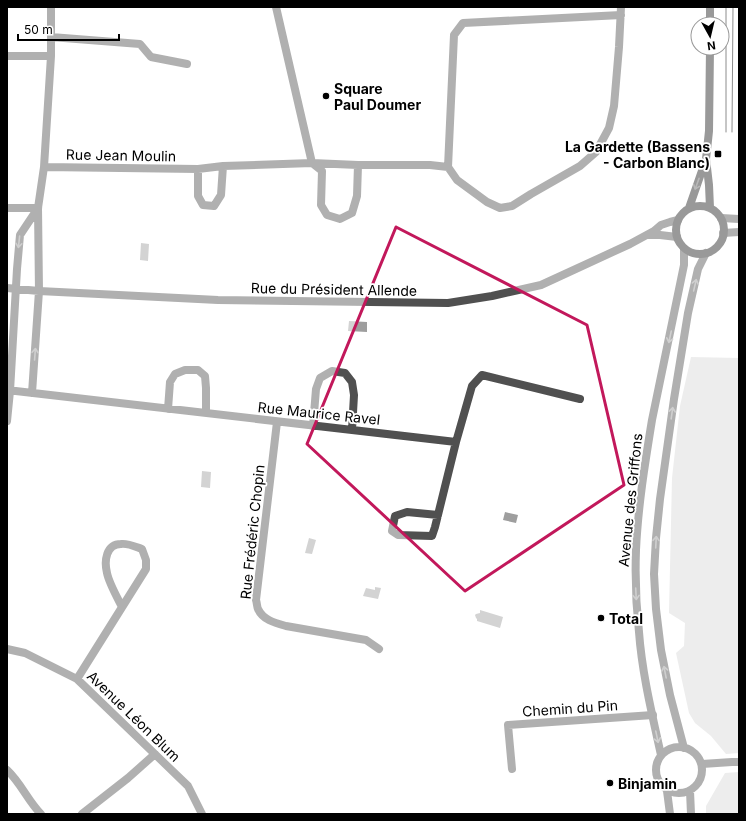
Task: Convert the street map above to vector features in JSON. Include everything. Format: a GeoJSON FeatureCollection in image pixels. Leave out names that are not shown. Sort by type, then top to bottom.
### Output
{"type":"FeatureCollection","features":[{"type":"Feature","properties":{"kind":"main road"},"geometry":{"type":"LineString","coordinates":[[710,56],[709,131],[706,159],[710,208]]}},
{"type":"Feature","properties":{"kind":"main road"},"geometry":{"type":"LineString","coordinates":[[689,208],[706,159]]}},
{"type":"Feature","properties":{"kind":"main road"},"geometry":{"type":"LineString","coordinates":[[696,206],[710,208],[721,218],[723,226],[722,240],[718,246],[706,253],[698,254],[684,249],[677,238],[676,226],[680,216],[689,208],[696,206]]}},
{"type":"Feature","properties":{"kind":"street"},"geometry":{"type":"LineString","coordinates":[[32,393],[40,272],[38,208],[44,167],[51,56],[51,7]]}},
{"type":"Feature","properties":{"kind":"street"},"geometry":{"type":"LineString","coordinates":[[276,7],[312,163],[322,171],[322,205],[326,214],[340,218],[352,213],[357,196],[358,165]]}},
{"type":"Feature","properties":{"kind":"street"},"geometry":{"type":"LineString","coordinates":[[621,11],[614,106],[609,128],[596,152],[580,166],[512,206],[500,208],[487,202],[457,180],[448,167],[454,35],[463,23],[621,11]]}},
{"type":"Feature","properties":{"kind":"street"},"geometry":{"type":"LineString","coordinates":[[51,37],[140,44],[151,57],[187,64]]}},
{"type":"Feature","properties":{"kind":"street"},"geometry":{"type":"LineString","coordinates":[[7,56],[51,56]]}},
{"type":"Feature","properties":{"kind":"street","name":"Rue Jean Moulin"},"geometry":{"type":"LineString","coordinates":[[44,167],[198,169],[223,166],[312,163],[358,165],[430,165],[448,167]]}},
{"type":"Feature","properties":{"kind":"street"},"geometry":{"type":"LineString","coordinates":[[198,169],[198,196],[203,205],[214,206],[221,195],[223,166]]}},
{"type":"Feature","properties":{"kind":"street"},"geometry":{"type":"LineString","coordinates":[[7,208],[38,208]]}},
{"type":"Feature","properties":{"kind":"street"},"geometry":{"type":"LineString","coordinates":[[7,421],[11,288],[20,236],[38,208]]}},
{"type":"Feature","properties":{"kind":"street"},"geometry":{"type":"LineString","coordinates":[[721,218],[739,219]]}},
{"type":"Feature","properties":{"kind":"street","name":"Rue du Président Allende"},"geometry":{"type":"LineString","coordinates":[[11,288],[39,291],[218,300],[448,303],[492,296],[541,285],[630,244],[654,231],[661,225],[678,220]]}},
{"type":"Feature","properties":{"kind":"street"},"geometry":{"type":"LineString","coordinates":[[723,233],[739,232]]}},
{"type":"Feature","properties":{"kind":"street"},"geometry":{"type":"LineString","coordinates":[[647,235],[660,235],[677,238]]}},
{"type":"Feature","properties":{"kind":"street","name":"Avenue des Griffons"},"geometry":{"type":"LineString","coordinates":[[661,755],[645,678],[639,633],[636,590],[636,549],[648,444],[684,265],[684,249]]}},
{"type":"Feature","properties":{"kind":"street"},"geometry":{"type":"LineString","coordinates":[[684,748],[660,650],[654,574],[660,499],[674,399],[687,321],[698,269],[706,253]]}},
{"type":"Feature","properties":{"kind":"street"},"geometry":{"type":"LineString","coordinates":[[168,409],[170,382],[175,374],[185,370],[198,370],[205,376],[206,414]]}},
{"type":"Feature","properties":{"kind":"street"},"geometry":{"type":"LineString","coordinates":[[313,426],[316,389],[320,378],[332,371],[345,374],[352,382],[354,395],[352,430]]}},
{"type":"Feature","properties":{"kind":"street"},"geometry":{"type":"LineString","coordinates":[[438,515],[407,512],[395,516],[392,531],[398,535],[432,536],[438,515],[456,442],[472,386],[482,375],[580,399]]}},
{"type":"Feature","properties":{"kind":"street","name":"Rue Maurice Ravel"},"geometry":{"type":"LineString","coordinates":[[8,390],[456,442]]}},
{"type":"Feature","properties":{"kind":"street","name":"Rue Frédéric Chopin"},"geometry":{"type":"LineString","coordinates":[[277,422],[256,600],[258,610],[264,617],[273,622],[286,626],[366,640],[379,649]]}},
{"type":"Feature","properties":{"kind":"street"},"geometry":{"type":"LineString","coordinates":[[77,679],[146,569],[146,560],[142,549],[122,543],[113,545],[108,551],[106,566],[107,574],[122,607]]}},
{"type":"Feature","properties":{"kind":"street","name":"Avenue Léon Blum"},"geometry":{"type":"LineString","coordinates":[[7,649],[25,653],[77,679],[188,786],[202,814]]}},
{"type":"Feature","properties":{"kind":"street","name":"Chemin du Pin"},"geometry":{"type":"LineString","coordinates":[[512,769],[508,725],[653,715]]}},
{"type":"Feature","properties":{"kind":"street"},"geometry":{"type":"LineString","coordinates":[[672,748],[684,748],[690,750],[699,759],[702,764],[702,772],[700,780],[690,791],[682,794],[674,794],[667,791],[658,781],[656,774],[657,761],[661,755],[672,748]]}},
{"type":"Feature","properties":{"kind":"street"},"geometry":{"type":"LineString","coordinates":[[82,814],[128,778],[155,754]]}},
{"type":"Feature","properties":{"kind":"street"},"geometry":{"type":"LineString","coordinates":[[702,764],[739,762]]}},
{"type":"Feature","properties":{"kind":"street"},"geometry":{"type":"LineString","coordinates":[[7,770],[15,777],[36,809],[41,814]]}},
{"type":"Feature","properties":{"kind":"street"},"geometry":{"type":"LineString","coordinates":[[667,791],[670,814]]}},
{"type":"Feature","properties":{"kind":"street"},"geometry":{"type":"LineString","coordinates":[[690,791],[690,814]]}},
{"type":"Feature","properties":{"kind":"highlighted area"},"geometry":{"type":"Polygon","coordinates":[[[396,227],[587,325],[624,485],[465,591],[307,444],[396,227]]]}},
{"type":"Feature","properties":{"kind":"shaded area"},"geometry":{"type":"Polygon","coordinates":[[[141,243],[149,244],[148,261],[140,260],[141,243]]]}},
{"type":"Feature","properties":{"kind":"shaded area"},"geometry":{"type":"Polygon","coordinates":[[[349,321],[367,322],[367,332],[348,331],[349,321]]]}},
{"type":"Feature","properties":{"kind":"shaded area"},"geometry":{"type":"Polygon","coordinates":[[[691,357],[739,358],[739,753],[726,754],[711,736],[695,723],[689,713],[676,653],[684,646],[685,623],[669,613],[672,478],[680,406],[691,357]]]}},
{"type":"Feature","properties":{"kind":"shaded area"},"geometry":{"type":"Polygon","coordinates":[[[202,471],[211,472],[210,488],[201,487],[202,471]]]}},
{"type":"Feature","properties":{"kind":"shaded area"},"geometry":{"type":"Polygon","coordinates":[[[505,512],[518,515],[516,523],[503,520],[505,512]]]}},
{"type":"Feature","properties":{"kind":"shaded area"},"geometry":{"type":"Polygon","coordinates":[[[309,538],[316,540],[312,554],[305,553],[309,538]]]}},
{"type":"Feature","properties":{"kind":"shaded area"},"geometry":{"type":"Polygon","coordinates":[[[375,587],[381,588],[378,599],[363,596],[366,588],[375,590],[375,587]]]}},
{"type":"Feature","properties":{"kind":"shaded area"},"geometry":{"type":"Polygon","coordinates":[[[480,610],[503,617],[500,628],[477,621],[475,615],[480,613],[480,610]]]}},
{"type":"Feature","properties":{"kind":"shaded area"},"geometry":{"type":"Polygon","coordinates":[[[739,772],[739,814],[706,814],[706,806],[725,773],[739,772]]]}},
{"type":"Feature","properties":{"kind":"tram line"},"geometry":{"type":"LineString","coordinates":[[726,7],[726,132]]}},
{"type":"Feature","properties":{"kind":"tram line"},"geometry":{"type":"LineString","coordinates":[[732,132],[733,7]]}},
{"type":"Feature","properties":{"kind":"place","name":"Square Paul Doumer"},"geometry":{"type":"Point","coordinates":[326,96]}},
{"type":"Feature","properties":{"kind":"place","name":"La Gardette (Bassens - Carbon Blanc)"},"geometry":{"type":"Point","coordinates":[718,154]}},
{"type":"Feature","properties":{"kind":"place","name":"Total"},"geometry":{"type":"Point","coordinates":[601,618]}},
{"type":"Feature","properties":{"kind":"place","name":"Binjamin"},"geometry":{"type":"Point","coordinates":[610,783]}}]}
